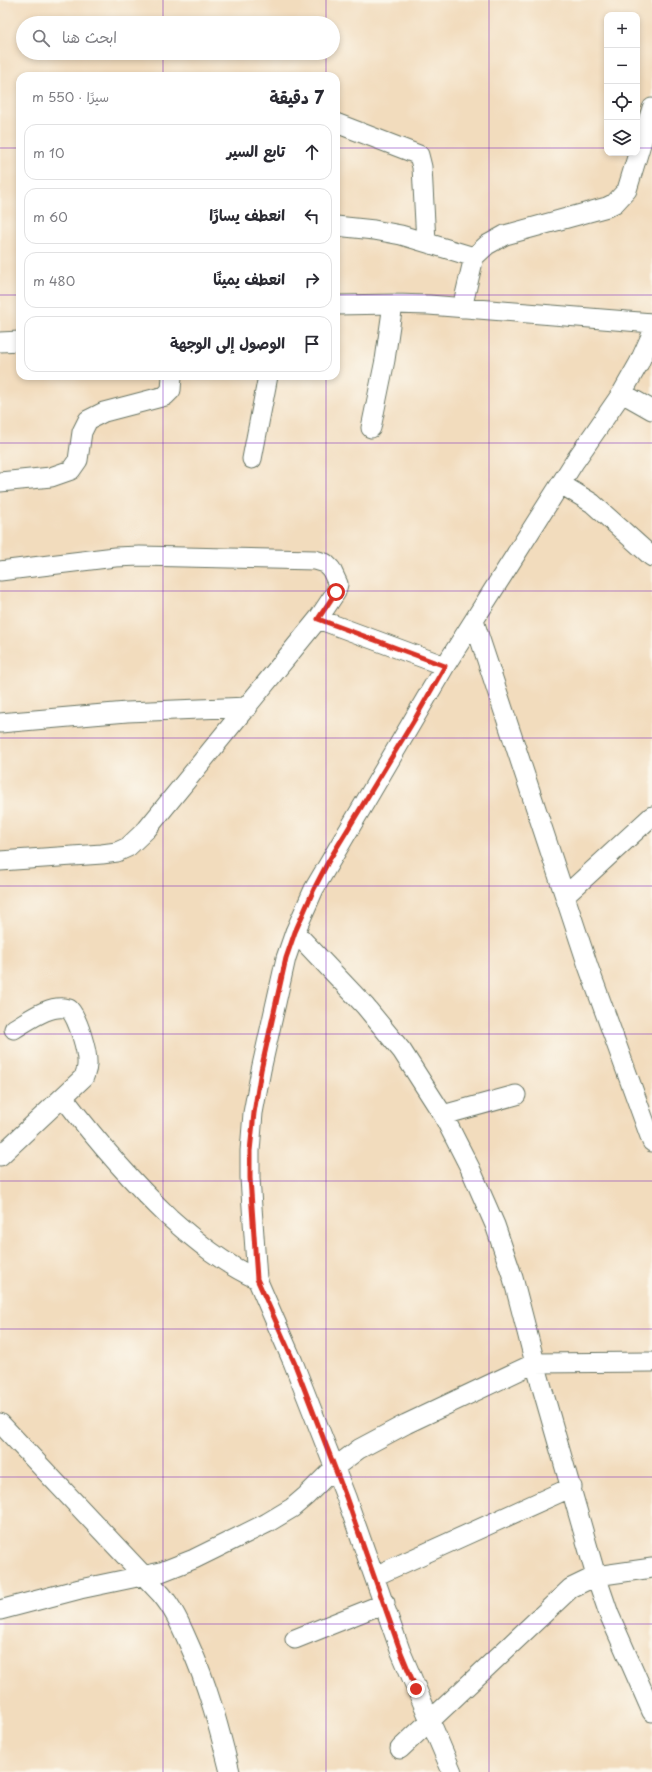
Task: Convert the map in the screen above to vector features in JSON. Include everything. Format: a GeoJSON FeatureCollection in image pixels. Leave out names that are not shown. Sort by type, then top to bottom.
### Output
{"type":"FeatureCollection","features":[{"type":"Feature","properties":{"kind":"street"},"geometry":{"type":"LineString","coordinates":[[462,308],[474,257],[487,245],[505,235],[579,216],[615,203],[627,190],[652,108]]}},
{"type":"Feature","properties":{"kind":"street"},"geometry":{"type":"LineString","coordinates":[[340,125],[419,156],[422,168],[426,242]]}},
{"type":"Feature","properties":{"kind":"street"},"geometry":{"type":"LineString","coordinates":[[340,226],[401,235],[474,257]]}},
{"type":"Feature","properties":{"kind":"street"},"geometry":{"type":"LineString","coordinates":[[371,428],[386,360],[393,304]]}},
{"type":"Feature","properties":{"kind":"street"},"geometry":{"type":"LineString","coordinates":[[340,305],[393,304],[652,323]]}},
{"type":"Feature","properties":{"kind":"street"},"geometry":{"type":"LineString","coordinates":[[452,1772],[400,1650],[385,1603],[294,1362],[257,1279],[250,1178],[250,1151],[254,1113],[261,1070],[286,958],[295,932],[314,889],[328,862],[416,717],[445,666],[561,484],[622,393],[639,363],[652,334]]}},
{"type":"Feature","properties":{"kind":"street"},"geometry":{"type":"LineString","coordinates":[[0,342],[16,341]]}},
{"type":"Feature","properties":{"kind":"street"},"geometry":{"type":"LineString","coordinates":[[0,482],[51,477],[71,470],[78,460],[82,432],[88,420],[104,412],[165,396],[171,390],[172,380]]}},
{"type":"Feature","properties":{"kind":"street"},"geometry":{"type":"LineString","coordinates":[[252,459],[267,380]]}},
{"type":"Feature","properties":{"kind":"street"},"geometry":{"type":"LineString","coordinates":[[622,393],[652,410]]}},
{"type":"Feature","properties":{"kind":"street"},"geometry":{"type":"LineString","coordinates":[[561,484],[592,503],[652,557]]}},
{"type":"Feature","properties":{"kind":"street"},"geometry":{"type":"LineString","coordinates":[[0,571],[115,557],[140,556],[315,560],[325,563],[331,569],[338,584],[336,592],[318,619],[248,707],[147,829],[128,847],[117,852],[102,854],[0,861]]}},
{"type":"Feature","properties":{"kind":"street"},"geometry":{"type":"LineString","coordinates":[[318,619],[445,666]]}},
{"type":"Feature","properties":{"kind":"street"},"geometry":{"type":"LineString","coordinates":[[474,621],[588,966],[652,1142]]}},
{"type":"Feature","properties":{"kind":"street"},"geometry":{"type":"LineString","coordinates":[[0,723],[135,712],[248,707]]}},
{"type":"Feature","properties":{"kind":"street"},"geometry":{"type":"LineString","coordinates":[[565,896],[652,816]]}},
{"type":"Feature","properties":{"kind":"street"},"geometry":{"type":"LineString","coordinates":[[295,932],[365,1006],[402,1051],[443,1114],[470,1168],[503,1248],[522,1308],[535,1363],[572,1487],[596,1576],[617,1632],[652,1712]]}},
{"type":"Feature","properties":{"kind":"street"},"geometry":{"type":"LineString","coordinates":[[0,1156],[84,1077],[87,1070],[85,1051],[77,1024],[72,1012],[69,1009],[63,1007],[54,1008],[14,1029]]}},
{"type":"Feature","properties":{"kind":"street"},"geometry":{"type":"LineString","coordinates":[[443,1114],[516,1095]]}},
{"type":"Feature","properties":{"kind":"street"},"geometry":{"type":"LineString","coordinates":[[63,1096],[108,1154],[145,1194],[187,1233],[212,1253],[238,1270],[257,1279]]}},
{"type":"Feature","properties":{"kind":"street"},"geometry":{"type":"LineString","coordinates":[[0,1610],[80,1589],[161,1572],[194,1559],[280,1516],[306,1496],[348,1455],[375,1439],[535,1363],[652,1362]]}},
{"type":"Feature","properties":{"kind":"street"},"geometry":{"type":"LineString","coordinates":[[0,1423],[168,1603],[181,1624],[198,1663],[211,1700],[230,1772]]}},
{"type":"Feature","properties":{"kind":"street"},"geometry":{"type":"LineString","coordinates":[[375,1576],[572,1487]]}},
{"type":"Feature","properties":{"kind":"street"},"geometry":{"type":"LineString","coordinates":[[400,1749],[572,1588],[596,1576],[652,1568]]}},
{"type":"Feature","properties":{"kind":"street"},"geometry":{"type":"LineString","coordinates":[[295,1639],[385,1603]]}},
{"type":"Feature","properties":{"kind":"route"},"geometry":{"type":"LineString","coordinates":[[336,592],[318,619],[445,666],[416,717],[328,862],[295,932],[286,958],[261,1070],[250,1151],[250,1178],[257,1279],[294,1362],[346,1497],[400,1650],[416,1689]]}}]}
